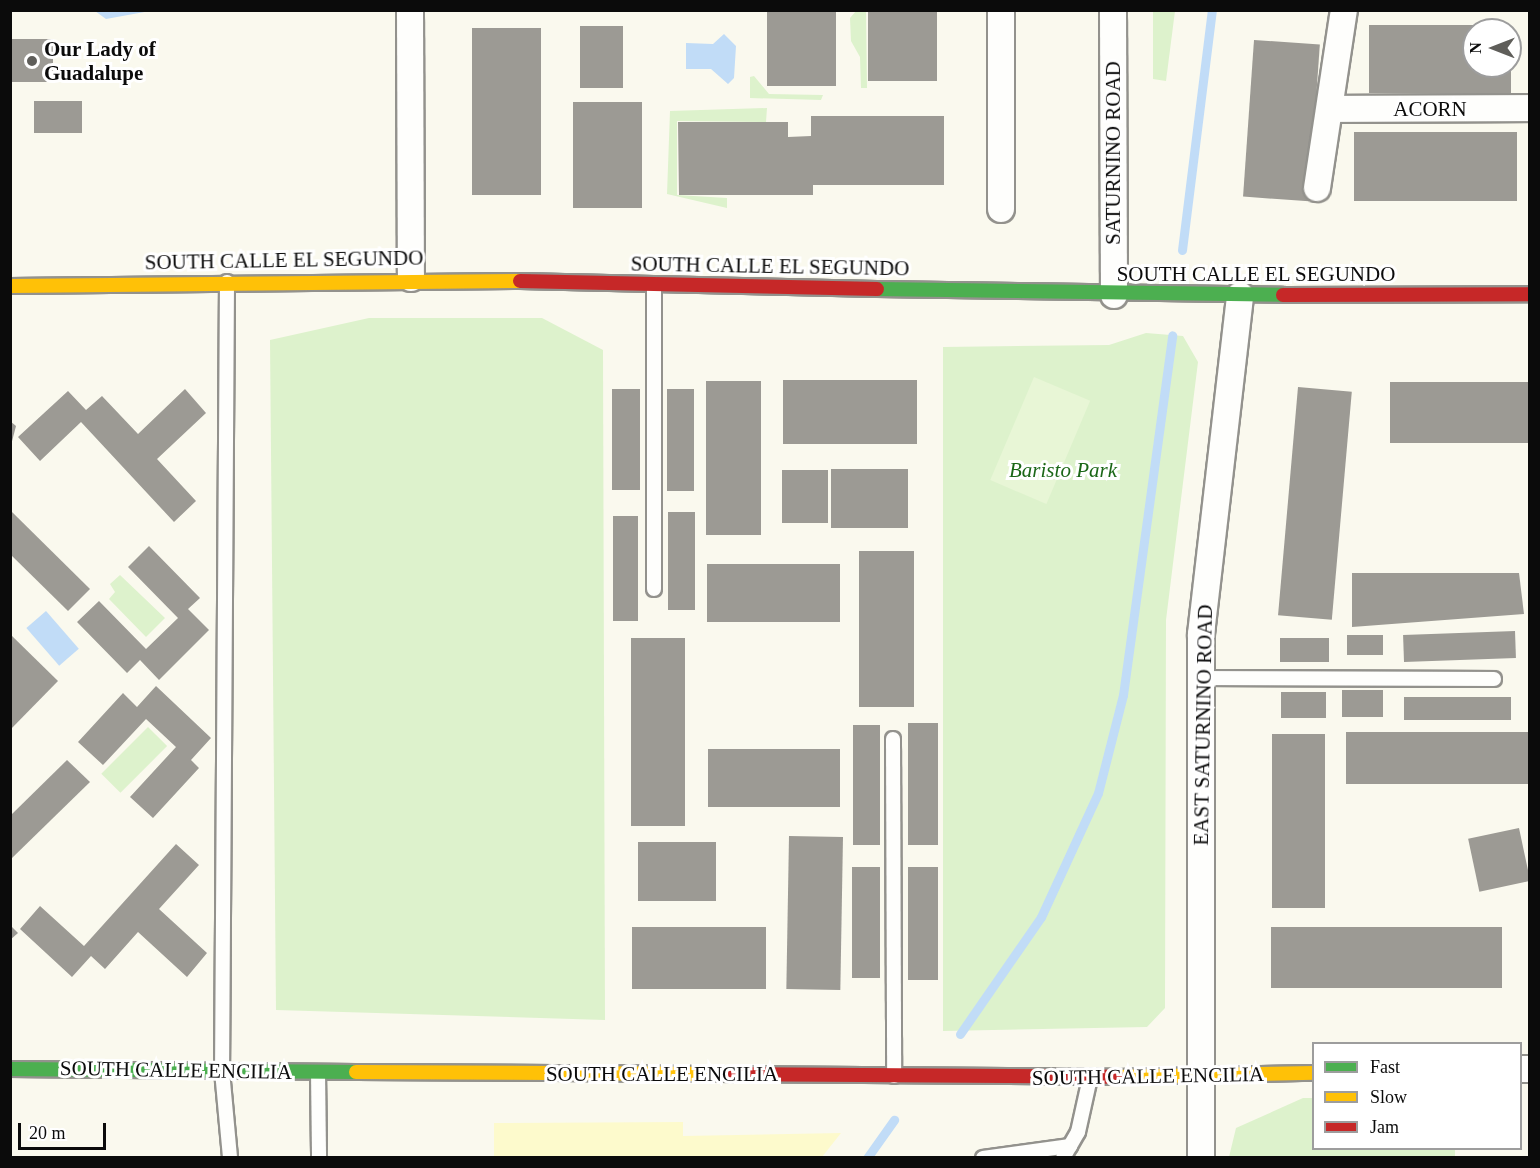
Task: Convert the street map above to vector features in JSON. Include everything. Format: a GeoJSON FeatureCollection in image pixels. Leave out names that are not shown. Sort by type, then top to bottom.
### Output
{"type":"FeatureCollection","features":[{"type":"Feature","properties":{"kind":"street"},"geometry":{"type":"LineString","coordinates":[[410,10],[411,278]]}},
{"type":"Feature","properties":{"kind":"street"},"geometry":{"type":"LineString","coordinates":[[1000,10],[1000,209]]}},
{"type":"Feature","properties":{"kind":"street","name":"SATURNINO ROAD"},"geometry":{"type":"LineString","coordinates":[[1113,10],[1114,295]]}},
{"type":"Feature","properties":{"kind":"street"},"geometry":{"type":"LineString","coordinates":[[1317,188],[1344,10]]}},
{"type":"Feature","properties":{"kind":"street","name":"ACORN"},"geometry":{"type":"LineString","coordinates":[[1330,109],[1530,108]]}},
{"type":"Feature","properties":{"kind":"street","name":"SOUTH CALLE EL SEGUNDO"},"geometry":{"type":"LineString","coordinates":[[10,286],[411,278],[1114,295],[1530,294]]}},
{"type":"Feature","properties":{"kind":"street","name":"EAST SATURNINO ROAD"},"geometry":{"type":"LineString","coordinates":[[1201,1158],[1201,634],[1240,295]]}},
{"type":"Feature","properties":{"kind":"street","name":"SOUTH CALLE ENCILIA"},"geometry":{"type":"LineString","coordinates":[[10,1069],[1201,1078],[1312,1073]]}},
{"type":"Feature","properties":{"kind":"lane"},"geometry":{"type":"LineString","coordinates":[[226,282],[222,1071],[230,1158]]}},
{"type":"Feature","properties":{"kind":"lane"},"geometry":{"type":"LineString","coordinates":[[654,284],[654,589]]}},
{"type":"Feature","properties":{"kind":"lane"},"geometry":{"type":"LineString","coordinates":[[1201,678],[1494,679]]}},
{"type":"Feature","properties":{"kind":"lane"},"geometry":{"type":"LineString","coordinates":[[893,740],[894,1076]]}},
{"type":"Feature","properties":{"kind":"lane"},"geometry":{"type":"LineString","coordinates":[[318,1072],[318,1158]]}},
{"type":"Feature","properties":{"kind":"lane"},"geometry":{"type":"LineString","coordinates":[[983,1158],[1066,1152],[1090,1077]]}},
{"type":"Feature","properties":{"kind":"green space"},"geometry":{"type":"Polygon","coordinates":[[[856,11],[866,11],[867,88],[861,88],[860,57],[851,41],[850,18],[856,11]]]}},
{"type":"Feature","properties":{"kind":"green space"},"geometry":{"type":"Polygon","coordinates":[[[1153,11],[1175,11],[1166,81],[1153,79],[1153,11]]]}},
{"type":"Feature","properties":{"kind":"green space"},"geometry":{"type":"Polygon","coordinates":[[[754,76],[769,94],[823,95],[821,100],[750,98],[750,77],[754,76]]]}},
{"type":"Feature","properties":{"kind":"green space"},"geometry":{"type":"Polygon","coordinates":[[[767,108],[766,122],[677,121],[677,195],[727,198],[727,208],[667,194],[670,111],[767,108]]]}},
{"type":"Feature","properties":{"kind":"green space"},"geometry":{"type":"Polygon","coordinates":[[[369,318],[542,318],[603,350],[605,1020],[276,1010],[270,340],[369,318]]]}},
{"type":"Feature","properties":{"kind":"green space","name":"Baristo Park"},"geometry":{"type":"Polygon","coordinates":[[[1146,333],[1183,336],[1198,362],[1166,620],[1165,1008],[1147,1027],[943,1031],[943,347],[1109,345],[1146,333]]]}},
{"type":"Feature","properties":{"kind":"green space"},"geometry":{"type":"Polygon","coordinates":[[[1034,377],[1090,401],[1046,504],[990,480],[1034,377]]]}},
{"type":"Feature","properties":{"kind":"green space"},"geometry":{"type":"Polygon","coordinates":[[[120,575],[165,618],[146,637],[109,599],[115,592],[110,584],[120,575]]]}},
{"type":"Feature","properties":{"kind":"green space"},"geometry":{"type":"Polygon","coordinates":[[[148,727],[167,746],[120,793],[101,774],[148,727]]]}},
{"type":"Feature","properties":{"kind":"green space"},"geometry":{"type":"Polygon","coordinates":[[[1303,1098],[1312,1098],[1312,1150],[1455,1150],[1455,1157],[1229,1157],[1236,1128],[1303,1098]]]}},
{"type":"Feature","properties":{"kind":"sand"},"geometry":{"type":"Polygon","coordinates":[[[683,1122],[683,1136],[841,1133],[822,1157],[494,1157],[494,1123],[683,1122]]]}},
{"type":"Feature","properties":{"kind":"water"},"geometry":{"type":"Polygon","coordinates":[[[95,10],[150,11],[106,19],[95,10]]]}},
{"type":"Feature","properties":{"kind":"water"},"geometry":{"type":"Polygon","coordinates":[[[724,34],[736,46],[734,78],[728,84],[711,69],[686,69],[686,43],[713,44],[724,34]]]}},
{"type":"Feature","properties":{"kind":"water"},"geometry":{"type":"Polygon","coordinates":[[[46,611],[79,649],[59,666],[26,628],[46,611]]]}},
{"type":"Feature","properties":{"kind":"building"},"geometry":{"type":"Polygon","coordinates":[[[767,10],[836,10],[836,86],[767,86],[767,10]]]}},
{"type":"Feature","properties":{"kind":"building"},"geometry":{"type":"Polygon","coordinates":[[[868,10],[937,10],[937,81],[868,81],[868,10]]]}},
{"type":"Feature","properties":{"kind":"building"},"geometry":{"type":"Polygon","coordinates":[[[1369,25],[1462,25],[1462,78],[1511,78],[1511,93],[1369,93],[1369,25]]]}},
{"type":"Feature","properties":{"kind":"building"},"geometry":{"type":"Polygon","coordinates":[[[580,26],[623,26],[623,88],[580,88],[580,26]]]}},
{"type":"Feature","properties":{"kind":"building"},"geometry":{"type":"Polygon","coordinates":[[[472,28],[541,28],[541,195],[472,195],[472,28]]]}},
{"type":"Feature","properties":{"kind":"building","name":"Our Lady of Guadalupe"},"geometry":{"type":"Polygon","coordinates":[[[10,39],[53,39],[53,82],[10,82],[10,39]]]}},
{"type":"Feature","properties":{"kind":"building"},"geometry":{"type":"Polygon","coordinates":[[[1254,40],[1320,45],[1309,201],[1243,197],[1254,40]]]}},
{"type":"Feature","properties":{"kind":"building"},"geometry":{"type":"Polygon","coordinates":[[[34,101],[82,101],[82,133],[34,133],[34,101]]]}},
{"type":"Feature","properties":{"kind":"building"},"geometry":{"type":"Polygon","coordinates":[[[573,102],[642,102],[642,208],[573,208],[573,102]]]}},
{"type":"Feature","properties":{"kind":"building"},"geometry":{"type":"Polygon","coordinates":[[[811,116],[944,116],[944,185],[813,185],[813,195],[679,195],[678,122],[788,122],[788,137],[811,136],[811,116]]]}},
{"type":"Feature","properties":{"kind":"building"},"geometry":{"type":"Polygon","coordinates":[[[1354,132],[1517,132],[1517,201],[1354,201],[1354,132]]]}},
{"type":"Feature","properties":{"kind":"building"},"geometry":{"type":"Polygon","coordinates":[[[783,380],[917,380],[917,444],[783,444],[783,380]]]}},
{"type":"Feature","properties":{"kind":"building"},"geometry":{"type":"Polygon","coordinates":[[[706,381],[761,381],[761,535],[706,535],[706,381]]]}},
{"type":"Feature","properties":{"kind":"building"},"geometry":{"type":"Polygon","coordinates":[[[1390,382],[1530,382],[1530,443],[1390,443],[1390,382]]]}},
{"type":"Feature","properties":{"kind":"building"},"geometry":{"type":"Polygon","coordinates":[[[1298,387],[1352,392],[1332,620],[1278,615],[1298,387]]]}},
{"type":"Feature","properties":{"kind":"building"},"geometry":{"type":"Polygon","coordinates":[[[185,389],[206,413],[157,459],[196,501],[174,522],[81,422],[40,461],[18,437],[68,391],[86,410],[102,396],[138,434],[185,389]]]}},
{"type":"Feature","properties":{"kind":"building"},"geometry":{"type":"Polygon","coordinates":[[[612,389],[640,389],[640,490],[612,490],[612,389]]]}},
{"type":"Feature","properties":{"kind":"building"},"geometry":{"type":"Polygon","coordinates":[[[667,389],[694,389],[694,491],[667,491],[667,389]]]}},
{"type":"Feature","properties":{"kind":"building"},"geometry":{"type":"Polygon","coordinates":[[[10,421],[16,426],[10,449],[10,421]]]}},
{"type":"Feature","properties":{"kind":"building"},"geometry":{"type":"Polygon","coordinates":[[[831,469],[908,469],[908,528],[831,528],[831,469]]]}},
{"type":"Feature","properties":{"kind":"building"},"geometry":{"type":"Polygon","coordinates":[[[782,470],[828,470],[828,523],[782,523],[782,470]]]}},
{"type":"Feature","properties":{"kind":"building"},"geometry":{"type":"Polygon","coordinates":[[[10,510],[90,589],[68,611],[10,554],[10,510]]]}},
{"type":"Feature","properties":{"kind":"building"},"geometry":{"type":"Polygon","coordinates":[[[668,512],[695,512],[695,610],[668,610],[668,512]]]}},
{"type":"Feature","properties":{"kind":"building"},"geometry":{"type":"Polygon","coordinates":[[[613,516],[638,516],[638,621],[613,621],[613,516]]]}},
{"type":"Feature","properties":{"kind":"building"},"geometry":{"type":"Polygon","coordinates":[[[149,546],[200,598],[188,609],[209,630],[159,680],[140,660],[127,673],[77,622],[99,601],[146,649],[178,618],[128,567],[149,546]]]}},
{"type":"Feature","properties":{"kind":"building"},"geometry":{"type":"Polygon","coordinates":[[[859,551],[914,551],[914,707],[859,707],[859,551]]]}},
{"type":"Feature","properties":{"kind":"building"},"geometry":{"type":"Polygon","coordinates":[[[707,564],[840,564],[840,622],[707,622],[707,564]]]}},
{"type":"Feature","properties":{"kind":"building"},"geometry":{"type":"Polygon","coordinates":[[[1352,573],[1519,573],[1524,614],[1352,627],[1352,573]]]}},
{"type":"Feature","properties":{"kind":"building"},"geometry":{"type":"Polygon","coordinates":[[[1515,631],[1516,658],[1404,662],[1403,635],[1515,631]]]}},
{"type":"Feature","properties":{"kind":"building"},"geometry":{"type":"Polygon","coordinates":[[[10,634],[58,681],[10,730],[10,634]]]}},
{"type":"Feature","properties":{"kind":"building"},"geometry":{"type":"Polygon","coordinates":[[[1347,635],[1383,635],[1383,655],[1347,655],[1347,635]]]}},
{"type":"Feature","properties":{"kind":"building"},"geometry":{"type":"Polygon","coordinates":[[[631,638],[685,638],[685,826],[631,826],[631,638]]]}},
{"type":"Feature","properties":{"kind":"building"},"geometry":{"type":"Polygon","coordinates":[[[1280,638],[1329,638],[1329,662],[1280,662],[1280,638]]]}},
{"type":"Feature","properties":{"kind":"building"},"geometry":{"type":"Polygon","coordinates":[[[156,686],[211,738],[191,760],[199,768],[153,818],[130,797],[176,747],[146,719],[103,765],[78,742],[123,693],[137,707],[156,686]]]}},
{"type":"Feature","properties":{"kind":"building"},"geometry":{"type":"Polygon","coordinates":[[[1342,690],[1383,690],[1383,717],[1342,717],[1342,690]]]}},
{"type":"Feature","properties":{"kind":"building"},"geometry":{"type":"Polygon","coordinates":[[[1281,692],[1326,692],[1326,718],[1281,718],[1281,692]]]}},
{"type":"Feature","properties":{"kind":"building"},"geometry":{"type":"Polygon","coordinates":[[[1404,697],[1511,697],[1511,720],[1404,720],[1404,697]]]}},
{"type":"Feature","properties":{"kind":"building"},"geometry":{"type":"Polygon","coordinates":[[[908,723],[938,723],[938,845],[908,845],[908,723]]]}},
{"type":"Feature","properties":{"kind":"building"},"geometry":{"type":"Polygon","coordinates":[[[853,725],[880,725],[880,845],[853,845],[853,725]]]}},
{"type":"Feature","properties":{"kind":"building"},"geometry":{"type":"Polygon","coordinates":[[[1346,732],[1528,732],[1528,784],[1346,784],[1346,732]]]}},
{"type":"Feature","properties":{"kind":"building"},"geometry":{"type":"Polygon","coordinates":[[[1272,734],[1325,734],[1325,908],[1272,908],[1272,734]]]}},
{"type":"Feature","properties":{"kind":"building"},"geometry":{"type":"Polygon","coordinates":[[[708,749],[840,749],[840,807],[708,807],[708,749]]]}},
{"type":"Feature","properties":{"kind":"building"},"geometry":{"type":"Polygon","coordinates":[[[67,760],[90,782],[10,860],[10,816],[67,760]]]}},
{"type":"Feature","properties":{"kind":"building"},"geometry":{"type":"Polygon","coordinates":[[[1519,828],[1530,881],[1479,892],[1468,839],[1519,828]]]}},
{"type":"Feature","properties":{"kind":"building"},"geometry":{"type":"Polygon","coordinates":[[[789,836],[843,837],[840,990],[786,989],[789,836]]]}},
{"type":"Feature","properties":{"kind":"building"},"geometry":{"type":"Polygon","coordinates":[[[638,842],[716,842],[716,901],[638,901],[638,842]]]}},
{"type":"Feature","properties":{"kind":"building"},"geometry":{"type":"Polygon","coordinates":[[[176,844],[199,865],[159,909],[207,953],[187,977],[138,932],[105,969],[91,956],[72,977],[20,929],[40,906],[84,946],[176,844]]]}},
{"type":"Feature","properties":{"kind":"building"},"geometry":{"type":"Polygon","coordinates":[[[852,867],[880,867],[880,978],[852,978],[852,867]]]}},
{"type":"Feature","properties":{"kind":"building"},"geometry":{"type":"Polygon","coordinates":[[[908,867],[938,867],[938,980],[908,980],[908,867]]]}},
{"type":"Feature","properties":{"kind":"building"},"geometry":{"type":"Polygon","coordinates":[[[10,925],[18,933],[10,940],[10,925]]]}},
{"type":"Feature","properties":{"kind":"building"},"geometry":{"type":"Polygon","coordinates":[[[632,927],[766,927],[766,989],[632,989],[632,927]]]}},
{"type":"Feature","properties":{"kind":"building"},"geometry":{"type":"Polygon","coordinates":[[[1271,927],[1502,927],[1502,988],[1271,988],[1271,927]]]}},
{"type":"Feature","properties":{"kind":"waterway"},"geometry":{"type":"LineString","coordinates":[[1182,250],[1212,10]]}},
{"type":"Feature","properties":{"kind":"waterway"},"geometry":{"type":"LineString","coordinates":[[960,1034],[1041,917],[1098,793],[1123,695],[1172,335]]}},
{"type":"Feature","properties":{"kind":"waterway"},"geometry":{"type":"LineString","coordinates":[[867,1158],[894,1120]]}},
{"type":"Feature","properties":{"kind":"traffic: fast"},"geometry":{"type":"LineString","coordinates":[[877,289],[1283,295]]}},
{"type":"Feature","properties":{"kind":"traffic: fast"},"geometry":{"type":"LineString","coordinates":[[10,1069],[356,1072]]}},
{"type":"Feature","properties":{"kind":"traffic: slow"},"geometry":{"type":"LineString","coordinates":[[10,286],[520,281]]}},
{"type":"Feature","properties":{"kind":"traffic: slow"},"geometry":{"type":"LineString","coordinates":[[356,1072],[718,1074]]}},
{"type":"Feature","properties":{"kind":"traffic: slow"},"geometry":{"type":"LineString","coordinates":[[1117,1077],[1312,1073]]}},
{"type":"Feature","properties":{"kind":"traffic: jam"},"geometry":{"type":"LineString","coordinates":[[520,281],[877,289]]}},
{"type":"Feature","properties":{"kind":"traffic: jam"},"geometry":{"type":"LineString","coordinates":[[1283,295],[1530,294]]}},
{"type":"Feature","properties":{"kind":"traffic: jam"},"geometry":{"type":"LineString","coordinates":[[718,1074],[1117,1077]]}},
{"type":"Feature","properties":{"kind":"place","name":"Our Lady of Guadalupe"},"geometry":{"type":"Point","coordinates":[32,61]}}]}
